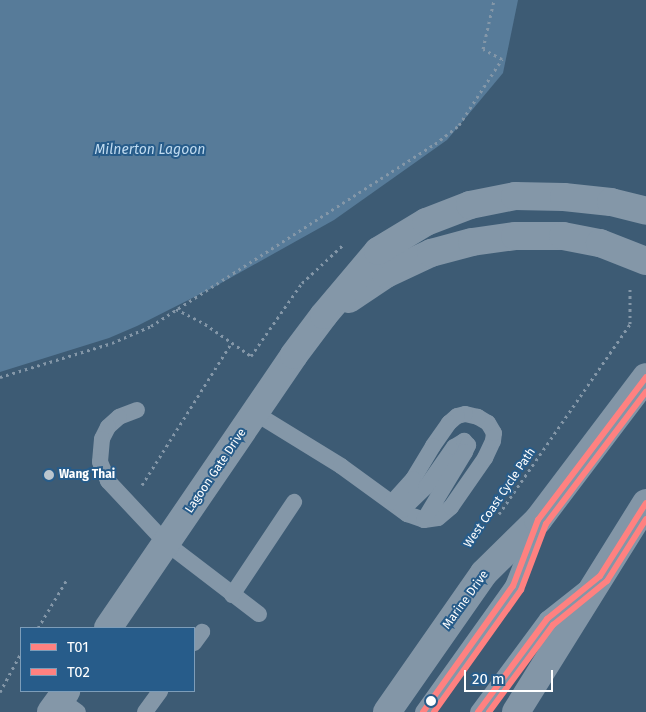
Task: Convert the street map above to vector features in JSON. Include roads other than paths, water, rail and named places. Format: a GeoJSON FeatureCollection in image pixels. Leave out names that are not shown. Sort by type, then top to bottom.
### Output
{"type":"FeatureCollection","features":[{"type":"Feature","properties":{"kind":"main road","name":"Marine Drive"},"geometry":{"type":"LineString","coordinates":[[388,712],[484,573],[538,520],[646,377]]}},
{"type":"Feature","properties":{"kind":"main road"},"geometry":{"type":"LineString","coordinates":[[516,712],[646,503]]}},
{"type":"Feature","properties":{"kind":"street","name":"Lagoon Gate Drive"},"geometry":{"type":"LineString","coordinates":[[109,627],[324,315],[378,251],[426,222],[470,204],[516,196],[564,197],[612,202],[646,211]]}},
{"type":"Feature","properties":{"kind":"street","name":"Lagoon Gate Drive"},"geometry":{"type":"LineString","coordinates":[[324,315],[386,274],[431,253],[472,242],[515,236],[563,236],[600,243],[646,261]]}},
{"type":"Feature","properties":{"kind":"lane"},"geometry":{"type":"LineString","coordinates":[[137,410],[119,418],[108,427],[102,439],[100,462],[108,481],[166,543],[259,614]]}},
{"type":"Feature","properties":{"kind":"lane"},"geometry":{"type":"LineString","coordinates":[[256,413],[341,466],[397,506],[416,519],[424,520],[438,518],[451,507],[485,458],[493,441],[494,433],[488,423],[478,417],[466,414],[457,416],[449,423],[397,506]]}},
{"type":"Feature","properties":{"kind":"lane"},"geometry":{"type":"LineString","coordinates":[[397,506],[426,487],[454,448],[464,441],[468,445],[466,452],[424,520]]}},
{"type":"Feature","properties":{"kind":"lane"},"geometry":{"type":"LineString","coordinates":[[232,595],[294,502]]}},
{"type":"Feature","properties":{"kind":"lane"},"geometry":{"type":"LineString","coordinates":[[423,712],[513,586],[538,520]]}},
{"type":"Feature","properties":{"kind":"lane"},"geometry":{"type":"LineString","coordinates":[[478,712],[547,619],[600,576]]}},
{"type":"Feature","properties":{"kind":"lane"},"geometry":{"type":"LineString","coordinates":[[145,712],[159,692]]}},
{"type":"Feature","properties":{"kind":"water","name":"Milnerton Lagoon"},"geometry":{"type":"Polygon","coordinates":[[[0,0],[518,0],[503,73],[447,140],[334,220],[214,287],[109,338],[0,372],[0,0]]]}},
{"type":"Feature","properties":{"kind":"place","name":"Wang Thai"},"geometry":{"type":"Point","coordinates":[49,475]}}]}
